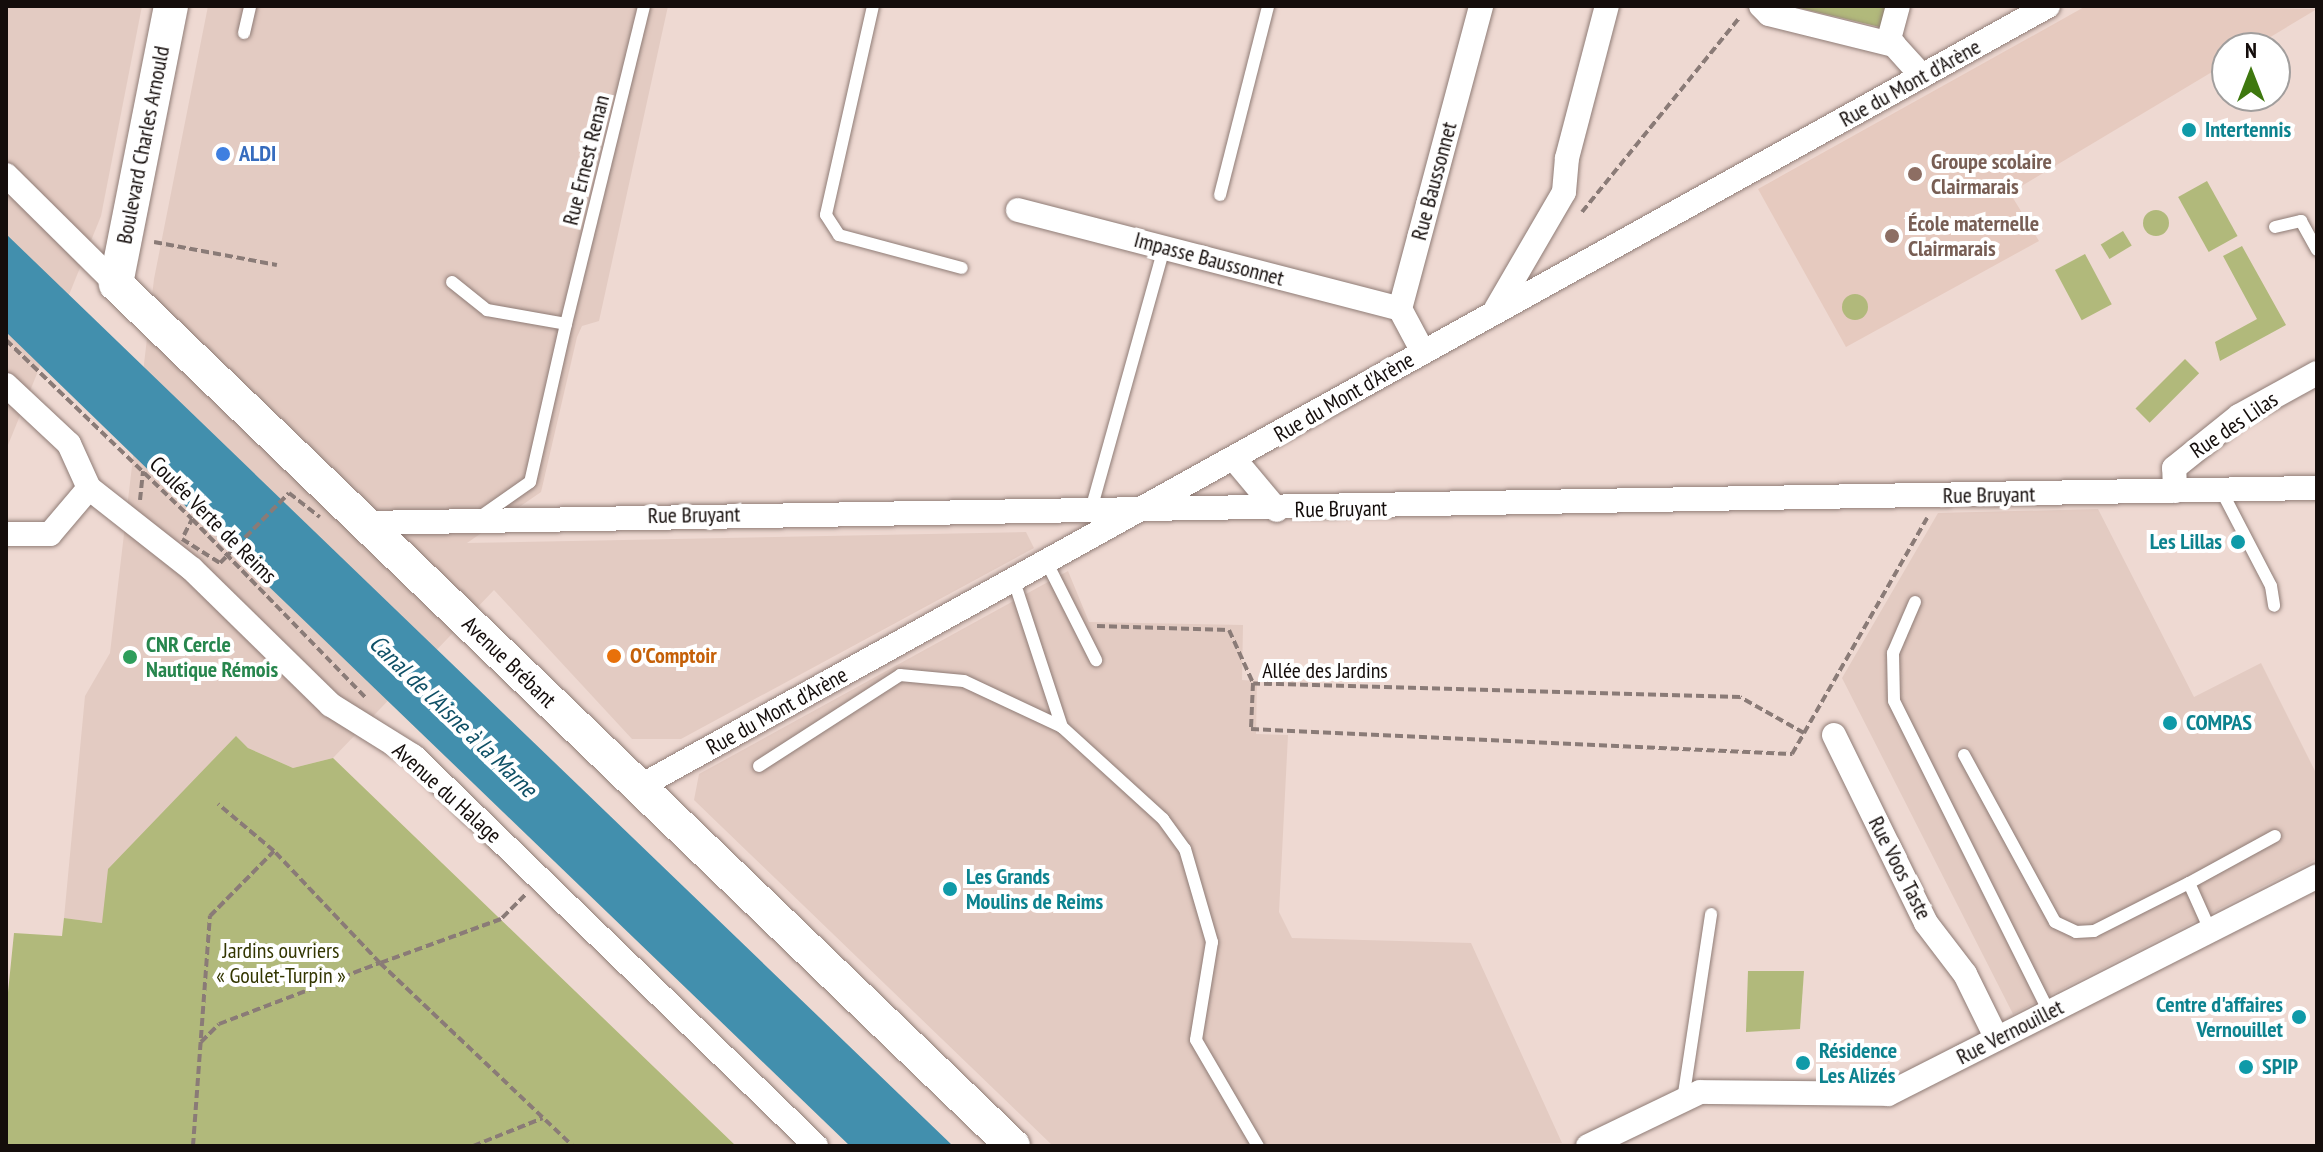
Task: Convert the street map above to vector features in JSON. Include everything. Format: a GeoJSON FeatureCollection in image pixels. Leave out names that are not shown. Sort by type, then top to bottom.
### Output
{"type":"FeatureCollection","features":[{"type":"Feature","properties":{"kind":"main road","name":"Boulevard Charles Arnould"},"geometry":{"type":"LineString","coordinates":[[116,284],[171,6]]}},
{"type":"Feature","properties":{"kind":"main road","name":"Avenue Brébant"},"geometry":{"type":"LineString","coordinates":[[116,284],[1013,1146]]}},
{"type":"Feature","properties":{"kind":"street","name":"Rue Baussonnet"},"geometry":{"type":"LineString","coordinates":[[1400,309],[1481,6]]}},
{"type":"Feature","properties":{"kind":"street"},"geometry":{"type":"LineString","coordinates":[[1495,311],[1564,192],[1567,158],[1607,6]]}},
{"type":"Feature","properties":{"kind":"street"},"geometry":{"type":"LineString","coordinates":[[1761,6],[1769,14],[1888,43],[1922,76]]}},
{"type":"Feature","properties":{"kind":"street"},"geometry":{"type":"LineString","coordinates":[[1888,43],[1898,6]]}},
{"type":"Feature","properties":{"kind":"street","name":"Rue du Mont d'Arène"},"geometry":{"type":"LineString","coordinates":[[639,787],[1235,460],[1495,311],[2048,6]]}},
{"type":"Feature","properties":{"kind":"street","name":"Avenue Brébant"},"geometry":{"type":"LineString","coordinates":[[6,175],[116,284]]}},
{"type":"Feature","properties":{"kind":"street","name":"Impasse Baussonnet"},"geometry":{"type":"LineString","coordinates":[[1018,210],[1400,309]]}},
{"type":"Feature","properties":{"kind":"street"},"geometry":{"type":"LineString","coordinates":[[1400,309],[1423,352]]}},
{"type":"Feature","properties":{"kind":"street","name":"Rue des Lilas"},"geometry":{"type":"LineString","coordinates":[[2175,491],[2174,468],[2239,416],[2317,373]]}},
{"type":"Feature","properties":{"kind":"street","name":"Avenue du Halage"},"geometry":{"type":"LineString","coordinates":[[6,385],[69,444],[102,489],[155,532],[331,705],[413,756],[816,1146]]}},
{"type":"Feature","properties":{"kind":"street"},"geometry":{"type":"LineString","coordinates":[[1235,460],[1277,510]]}},
{"type":"Feature","properties":{"kind":"street","name":"Rue Bruyant"},"geometry":{"type":"LineString","coordinates":[[366,523],[1092,506],[1140,512],[1277,510],[2317,488]]}},
{"type":"Feature","properties":{"kind":"street"},"geometry":{"type":"LineString","coordinates":[[6,534],[50,534],[102,489]]}},
{"type":"Feature","properties":{"kind":"street","name":"Rue Voos Taste"},"geometry":{"type":"LineString","coordinates":[[1834,735],[1926,923],[1965,974],[1997,1039]]}},
{"type":"Feature","properties":{"kind":"street","name":"Rue Vernouillet"},"geometry":{"type":"LineString","coordinates":[[1588,1146],[1700,1092],[1888,1094],[2317,876]]}},
{"type":"Feature","properties":{"kind":"lane"},"geometry":{"type":"LineString","coordinates":[[244,33],[250,6]]}},
{"type":"Feature","properties":{"kind":"lane","name":"Rue Ernest Renan"},"geometry":{"type":"LineString","coordinates":[[474,521],[530,482],[644,6]]}},
{"type":"Feature","properties":{"kind":"lane"},"geometry":{"type":"LineString","coordinates":[[873,6],[826,215],[839,235],[962,268]]}},
{"type":"Feature","properties":{"kind":"lane"},"geometry":{"type":"LineString","coordinates":[[1220,195],[1268,6]]}},
{"type":"Feature","properties":{"kind":"lane"},"geometry":{"type":"LineString","coordinates":[[2275,227],[2301,221],[2317,250]]}},
{"type":"Feature","properties":{"kind":"lane"},"geometry":{"type":"LineString","coordinates":[[1092,506],[1164,248]]}},
{"type":"Feature","properties":{"kind":"lane"},"geometry":{"type":"LineString","coordinates":[[452,282],[487,310],[566,324]]}},
{"type":"Feature","properties":{"kind":"lane"},"geometry":{"type":"LineString","coordinates":[[2221,490],[2271,586],[2274,606]]}},
{"type":"Feature","properties":{"kind":"lane"},"geometry":{"type":"LineString","coordinates":[[1047,563],[1096,660]]}},
{"type":"Feature","properties":{"kind":"lane"},"geometry":{"type":"LineString","coordinates":[[1014,581],[1062,727]]}},
{"type":"Feature","properties":{"kind":"lane"},"geometry":{"type":"LineString","coordinates":[[1915,602],[1893,653],[1894,701],[2049,1012]]}},
{"type":"Feature","properties":{"kind":"lane"},"geometry":{"type":"LineString","coordinates":[[759,766],[900,675],[964,681],[1062,727],[1163,819],[1185,849],[1212,942],[1196,1040],[1258,1146]]}},
{"type":"Feature","properties":{"kind":"lane"},"geometry":{"type":"LineString","coordinates":[[1964,755],[2055,922],[2076,932],[2094,931],[2275,836]]}},
{"type":"Feature","properties":{"kind":"lane"},"geometry":{"type":"LineString","coordinates":[[2189,883],[2210,930]]}},
{"type":"Feature","properties":{"kind":"lane"},"geometry":{"type":"LineString","coordinates":[[1683,1100],[1711,914]]}},
{"type":"Feature","properties":{"kind":"path"},"geometry":{"type":"LineString","coordinates":[[1573,225],[1749,6]]}},
{"type":"Feature","properties":{"kind":"path"},"geometry":{"type":"LineString","coordinates":[[124,243],[145,252],[157,240],[277,265]]}},
{"type":"Feature","properties":{"kind":"path","name":"Coulée Verte de Reims"},"geometry":{"type":"LineString","coordinates":[[6,340],[192,519],[372,704]]}},
{"type":"Feature","properties":{"kind":"path"},"geometry":{"type":"LineString","coordinates":[[182,539],[220,563],[289,493],[320,517]]}},
{"type":"Feature","properties":{"kind":"path","name":"Allée des Jardins"},"geometry":{"type":"LineString","coordinates":[[1804,733],[1740,697],[1253,683],[1251,729],[1792,754],[1804,733],[1940,495]]}},
{"type":"Feature","properties":{"kind":"path"},"geometry":{"type":"LineString","coordinates":[[1077,625],[1229,630],[1253,683]]}},
{"type":"Feature","properties":{"kind":"path"},"geometry":{"type":"LineString","coordinates":[[218,804],[274,851],[380,963],[573,1146]]}},
{"type":"Feature","properties":{"kind":"path"},"geometry":{"type":"LineString","coordinates":[[193,1146],[210,916],[274,851]]}},
{"type":"Feature","properties":{"kind":"path"},"geometry":{"type":"LineString","coordinates":[[201,1042],[219,1024],[501,919],[541,880]]}},
{"type":"Feature","properties":{"kind":"path"},"geometry":{"type":"LineString","coordinates":[[473,1146],[543,1118]]}},
{"type":"Feature","properties":{"kind":"shaded area"},"geometry":{"type":"Polygon","coordinates":[[[6,6],[142,6],[101,216],[6,450],[6,6]]]}},
{"type":"Feature","properties":{"kind":"shaded area"},"geometry":{"type":"Polygon","coordinates":[[[208,6],[668,6],[599,321],[582,326],[577,337],[541,492],[467,543],[1026,532],[1034,548],[681,739],[632,739],[494,590],[333,758],[293,768],[248,748],[236,737],[102,923],[64,918],[85,696],[110,653],[154,279],[208,6]]]}},
{"type":"Feature","properties":{"kind":"shaded area","name":"Groupe scolaire Clairmarais"},"geometry":{"type":"Polygon","coordinates":[[[2086,6],[2317,9],[2279,32],[2211,32],[2211,73],[2010,193],[2039,241],[1846,347],[1758,189],[2086,6]]]}},
{"type":"Feature","properties":{"kind":"shaded area"},"geometry":{"type":"Polygon","coordinates":[[[2098,509],[2194,697],[2261,663],[2317,775],[2317,859],[2013,1014],[1842,678],[1938,513],[2098,509]]]}},
{"type":"Feature","properties":{"kind":"shaded area"},"geometry":{"type":"Polygon","coordinates":[[[1068,571],[1089,622],[1243,625],[1242,680],[1257,681],[1256,734],[1288,735],[1279,912],[1292,938],[1471,943],[1562,1143],[1053,1146],[694,800],[699,774],[1068,571]]]}},
{"type":"Feature","properties":{"kind":"green space"},"geometry":{"type":"Polygon","coordinates":[[[1791,6],[1891,6],[1884,28],[1791,6]]]}},
{"type":"Feature","properties":{"kind":"green space"},"geometry":{"type":"Polygon","coordinates":[[[2207,181],[2238,236],[2209,252],[2178,197],[2207,181]]]}},
{"type":"Feature","properties":{"kind":"green space"},"geometry":{"type":"Polygon","coordinates":[[[2156,210],[2165,214],[2169,223],[2165,232],[2156,236],[2147,232],[2143,223],[2147,214],[2156,210]]]}},
{"type":"Feature","properties":{"kind":"green space"},"geometry":{"type":"Polygon","coordinates":[[[2123,231],[2132,246],[2109,259],[2101,244],[2123,231]]]}},
{"type":"Feature","properties":{"kind":"green space"},"geometry":{"type":"Polygon","coordinates":[[[2242,246],[2286,325],[2220,361],[2215,342],[2257,319],[2223,256],[2242,246]]]}},
{"type":"Feature","properties":{"kind":"green space"},"geometry":{"type":"Polygon","coordinates":[[[2085,254],[2112,304],[2082,320],[2055,270],[2085,254]]]}},
{"type":"Feature","properties":{"kind":"green space"},"geometry":{"type":"Polygon","coordinates":[[[1855,294],[1864,298],[1868,307],[1864,316],[1855,320],[1846,316],[1842,307],[1846,298],[1855,294]]]}},
{"type":"Feature","properties":{"kind":"green space"},"geometry":{"type":"Polygon","coordinates":[[[2185,359],[2199,373],[2150,423],[2136,408],[2185,359]]]}},
{"type":"Feature","properties":{"kind":"green space","name":"Jardins ouvriers « Goulet-Turpin »"},"geometry":{"type":"Polygon","coordinates":[[[236,736],[248,748],[293,768],[333,758],[736,1146],[6,1146],[6,1012],[14,933],[62,936],[64,918],[102,923],[108,869],[236,736]]]}},
{"type":"Feature","properties":{"kind":"green space"},"geometry":{"type":"Polygon","coordinates":[[[1748,971],[1804,971],[1800,1029],[1746,1032],[1748,971]]]}},
{"type":"Feature","properties":{"kind":"water","name":"Canal de l'Aisne à la Marne"},"geometry":{"type":"Polygon","coordinates":[[[6,234],[953,1146],[850,1146],[231,550],[6,332],[6,234]]]}},
{"type":"Feature","properties":{"kind":"place","name":"Intertennis"},"geometry":{"type":"Point","coordinates":[2189,130]}},
{"type":"Feature","properties":{"kind":"place","name":"ALDI"},"geometry":{"type":"Point","coordinates":[223,154]}},
{"type":"Feature","properties":{"kind":"place","name":"Groupe scolaire Clairmarais"},"geometry":{"type":"Point","coordinates":[1915,174]}},
{"type":"Feature","properties":{"kind":"place","name":"École maternelle Clairmarais"},"geometry":{"type":"Point","coordinates":[1892,236]}},
{"type":"Feature","properties":{"kind":"place","name":"Les Lillas"},"geometry":{"type":"Point","coordinates":[2238,542]}},
{"type":"Feature","properties":{"kind":"place","name":"O'Comptoir"},"geometry":{"type":"Point","coordinates":[614,656]}},
{"type":"Feature","properties":{"kind":"place","name":"CNR Cercle Nautique Rémois"},"geometry":{"type":"Point","coordinates":[130,657]}},
{"type":"Feature","properties":{"kind":"place","name":"COMPAS"},"geometry":{"type":"Point","coordinates":[2170,723]}},
{"type":"Feature","properties":{"kind":"place","name":"Les Grands Moulins de Reims"},"geometry":{"type":"Point","coordinates":[950,889]}},
{"type":"Feature","properties":{"kind":"place","name":"Centre d'affaires Vernouillet"},"geometry":{"type":"Point","coordinates":[2299,1017]}},
{"type":"Feature","properties":{"kind":"place","name":"Résidence Les Alizés"},"geometry":{"type":"Point","coordinates":[1803,1063]}},
{"type":"Feature","properties":{"kind":"place","name":"SPIP"},"geometry":{"type":"Point","coordinates":[2246,1067]}}]}
